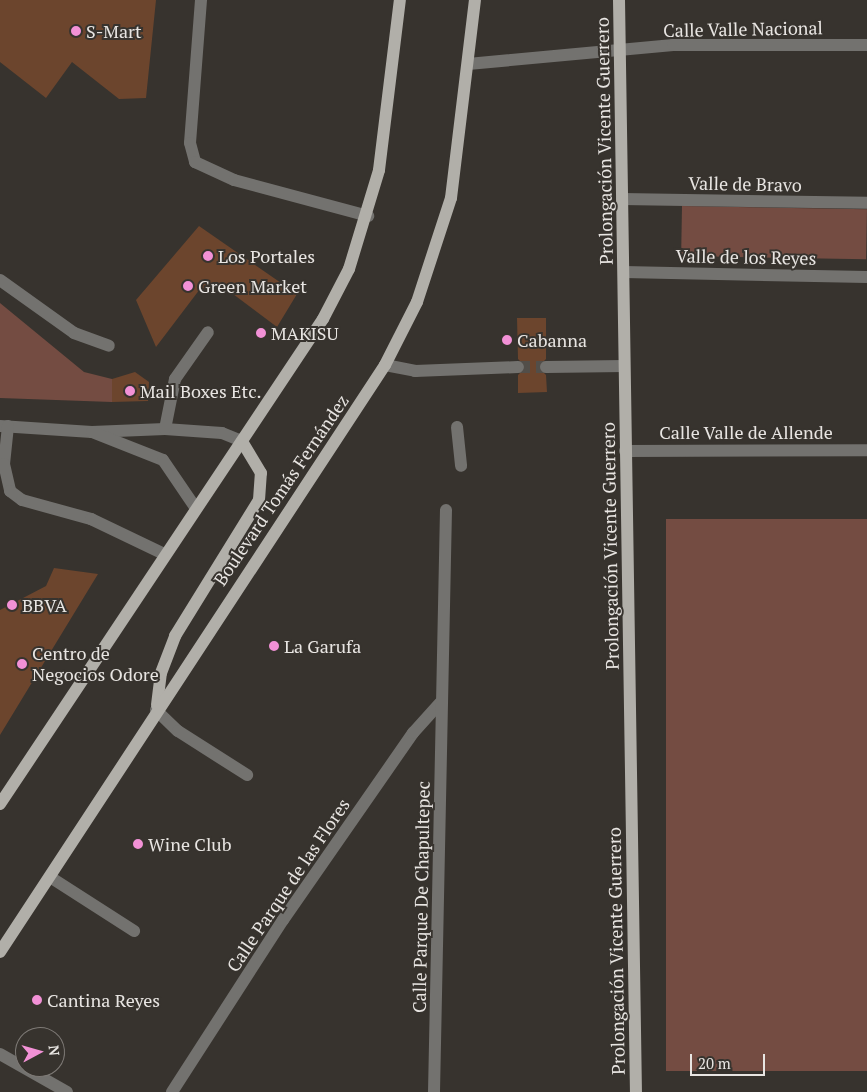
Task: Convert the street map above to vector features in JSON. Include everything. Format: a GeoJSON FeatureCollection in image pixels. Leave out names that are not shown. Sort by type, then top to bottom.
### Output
{"type":"FeatureCollection","features":[{"type":"Feature","properties":{"kind":"main road"},"geometry":{"type":"LineString","coordinates":[[0,804],[195,507],[242,441],[323,320],[349,269],[368,216],[379,170],[400,0]]}},
{"type":"Feature","properties":{"kind":"main road","name":"Boulevard Tomás Fernández"},"geometry":{"type":"LineString","coordinates":[[0,952],[156,710],[385,365],[439,245],[451,198],[474,0]]}},
{"type":"Feature","properties":{"kind":"main road","name":"Prolongación Vicente Guerrero"},"geometry":{"type":"LineString","coordinates":[[619,0],[636,1092]]}},
{"type":"Feature","properties":{"kind":"main road"},"geometry":{"type":"LineString","coordinates":[[156,710],[161,673],[175,636],[259,500],[261,473],[242,441]]}},
{"type":"Feature","properties":{"kind":"street"},"geometry":{"type":"LineString","coordinates":[[201,0],[190,143],[195,162],[234,180],[368,216]]}},
{"type":"Feature","properties":{"kind":"street","name":"Calle Valle Nacional"},"geometry":{"type":"LineString","coordinates":[[468,64],[620,52],[673,45],[867,45]]}},
{"type":"Feature","properties":{"kind":"street","name":"Valle de Bravo"},"geometry":{"type":"LineString","coordinates":[[622,199],[867,203]]}},
{"type":"Feature","properties":{"kind":"street","name":"Valle de los Reyes"},"geometry":{"type":"LineString","coordinates":[[624,272],[867,277]]}},
{"type":"Feature","properties":{"kind":"street"},"geometry":{"type":"LineString","coordinates":[[0,280],[74,333],[109,346]]}},
{"type":"Feature","properties":{"kind":"street"},"geometry":{"type":"LineString","coordinates":[[165,429],[174,379],[208,332]]}},
{"type":"Feature","properties":{"kind":"street"},"geometry":{"type":"LineString","coordinates":[[385,365],[415,371],[518,367]]}},
{"type":"Feature","properties":{"kind":"street"},"geometry":{"type":"LineString","coordinates":[[546,367],[624,366]]}},
{"type":"Feature","properties":{"kind":"street"},"geometry":{"type":"LineString","coordinates":[[164,554],[91,519],[22,500],[10,491],[4,464],[4,426],[92,432],[165,429],[222,433],[242,441]]}},
{"type":"Feature","properties":{"kind":"street"},"geometry":{"type":"LineString","coordinates":[[457,427],[461,466]]}},
{"type":"Feature","properties":{"kind":"street"},"geometry":{"type":"LineString","coordinates":[[92,432],[162,460],[195,507]]}},
{"type":"Feature","properties":{"kind":"street","name":"Calle Valle de Allende"},"geometry":{"type":"LineString","coordinates":[[625,451],[867,450]]}},
{"type":"Feature","properties":{"kind":"street","name":"Calle Parque De Chapultepec"},"geometry":{"type":"LineString","coordinates":[[434,1092],[440,703],[446,510]]}},
{"type":"Feature","properties":{"kind":"street","name":"Calle Parque de las Flores"},"geometry":{"type":"LineString","coordinates":[[172,1092],[284,920],[422,721],[440,703]]}},
{"type":"Feature","properties":{"kind":"street"},"geometry":{"type":"LineString","coordinates":[[156,710],[178,731],[247,776]]}},
{"type":"Feature","properties":{"kind":"street"},"geometry":{"type":"LineString","coordinates":[[50,877],[134,931]]}},
{"type":"Feature","properties":{"kind":"street"},"geometry":{"type":"LineString","coordinates":[[0,1054],[67,1092]]}},
{"type":"Feature","properties":{"kind":"shaded area"},"geometry":{"type":"Polygon","coordinates":[[[682,206],[867,209],[866,259],[681,256],[682,206]]]}},
{"type":"Feature","properties":{"kind":"shaded area"},"geometry":{"type":"Polygon","coordinates":[[[0,303],[84,372],[112,379],[112,402],[0,398],[0,303]]]}},
{"type":"Feature","properties":{"kind":"shaded area"},"geometry":{"type":"Polygon","coordinates":[[[666,519],[867,519],[867,1071],[666,1071],[666,519]]]}},
{"type":"Feature","properties":{"kind":"building","name":"S-Mart"},"geometry":{"type":"Polygon","coordinates":[[[0,0],[156,0],[146,98],[119,99],[72,62],[46,98],[0,62],[0,0]]]}},
{"type":"Feature","properties":{"kind":"building","name":"Los Portales"},"geometry":{"type":"Polygon","coordinates":[[[199,226],[297,294],[277,327],[221,285],[200,289],[156,347],[136,300],[199,226]]]}},
{"type":"Feature","properties":{"kind":"building"},"geometry":{"type":"Polygon","coordinates":[[[517,318],[546,318],[546,359],[538,367],[546,375],[547,392],[518,393],[518,375],[526,367],[518,359],[517,318]]]}},
{"type":"Feature","properties":{"kind":"building","name":"Mail Boxes Etc."},"geometry":{"type":"Polygon","coordinates":[[[135,372],[149,382],[148,401],[112,402],[112,379],[135,372]]]}},
{"type":"Feature","properties":{"kind":"building","name":"Centro de Negocios Odore"},"geometry":{"type":"Polygon","coordinates":[[[54,568],[98,574],[0,735],[0,610],[46,586],[54,568]]]}},
{"type":"Feature","properties":{"kind":"tunnel"},"geometry":{"type":"LineString","coordinates":[[518,367],[546,367]]}},
{"type":"Feature","properties":{"kind":"place","name":"S-Mart"},"geometry":{"type":"Point","coordinates":[76,31]}},
{"type":"Feature","properties":{"kind":"place","name":"Los Portales"},"geometry":{"type":"Point","coordinates":[208,256]}},
{"type":"Feature","properties":{"kind":"place","name":"Green Market"},"geometry":{"type":"Point","coordinates":[188,286]}},
{"type":"Feature","properties":{"kind":"place","name":"MAKISU"},"geometry":{"type":"Point","coordinates":[261,333]}},
{"type":"Feature","properties":{"kind":"place","name":"Cabanna"},"geometry":{"type":"Point","coordinates":[507,340]}},
{"type":"Feature","properties":{"kind":"place","name":"Mail Boxes Etc."},"geometry":{"type":"Point","coordinates":[130,391]}},
{"type":"Feature","properties":{"kind":"place","name":"BBVA"},"geometry":{"type":"Point","coordinates":[12,605]}},
{"type":"Feature","properties":{"kind":"place","name":"La Garufa"},"geometry":{"type":"Point","coordinates":[274,646]}},
{"type":"Feature","properties":{"kind":"place","name":"Centro de Negocios Odore"},"geometry":{"type":"Point","coordinates":[22,664]}},
{"type":"Feature","properties":{"kind":"place","name":"Wine Club"},"geometry":{"type":"Point","coordinates":[138,844]}},
{"type":"Feature","properties":{"kind":"place","name":"Cantina Reyes"},"geometry":{"type":"Point","coordinates":[37,1000]}}]}
